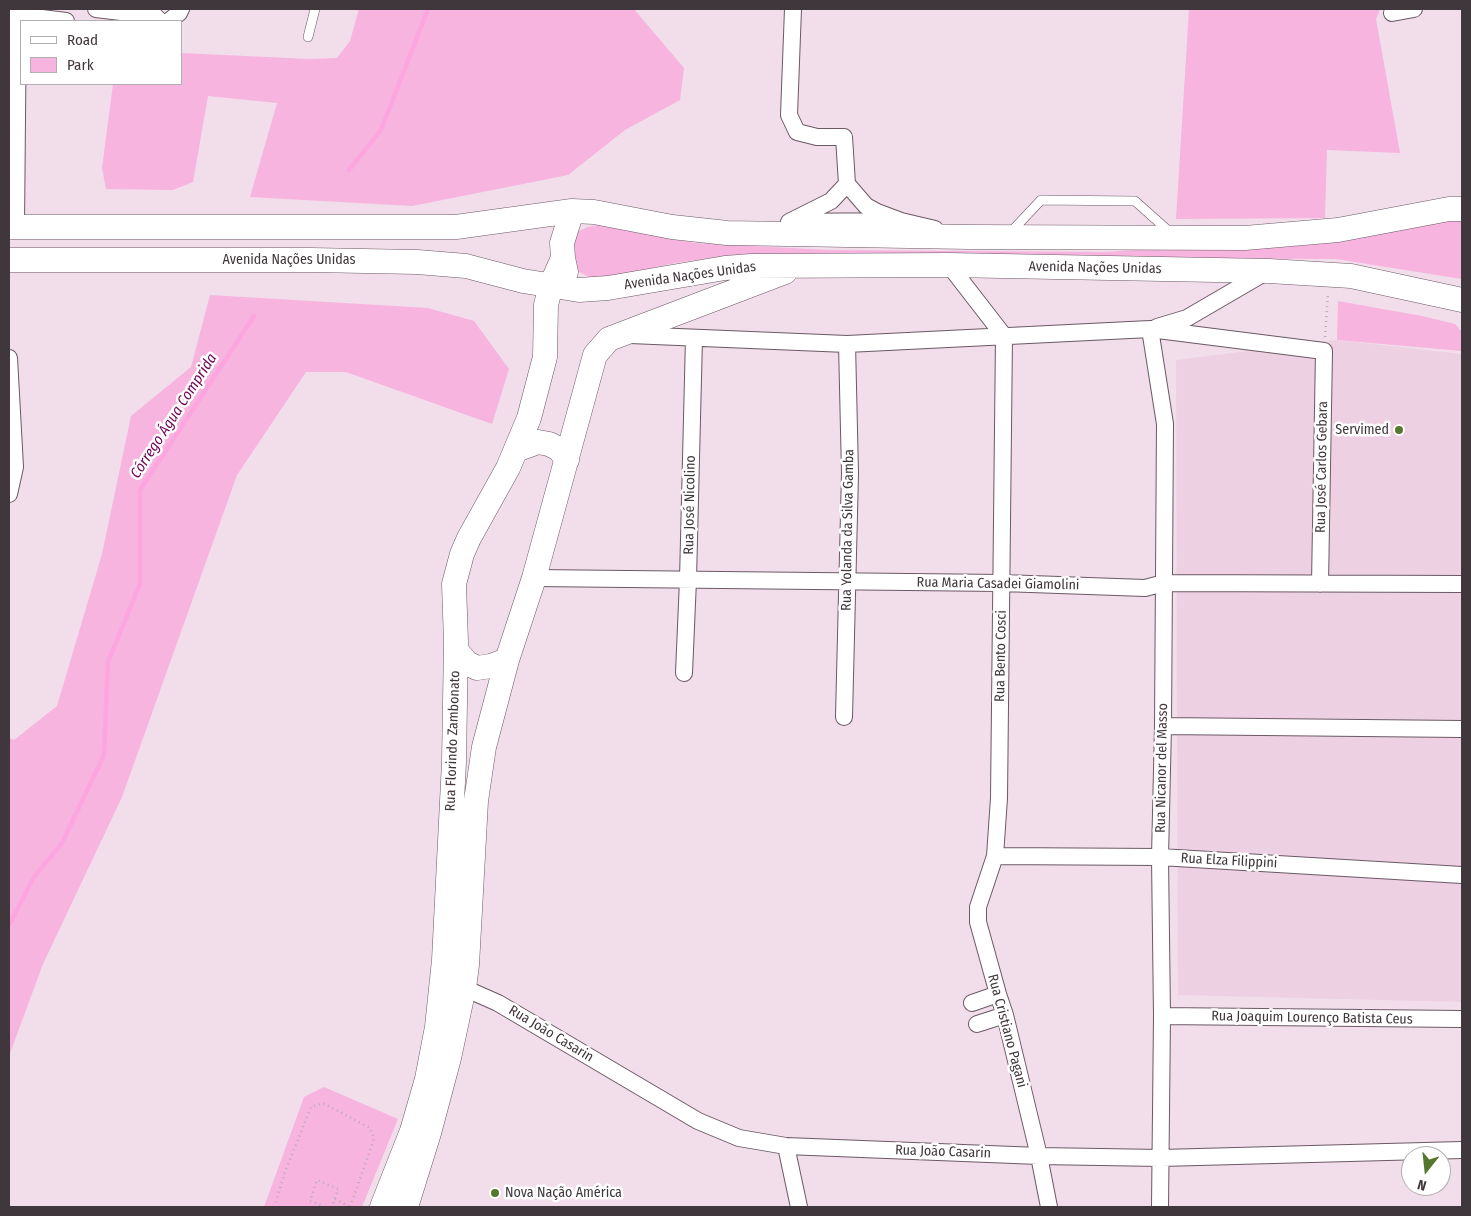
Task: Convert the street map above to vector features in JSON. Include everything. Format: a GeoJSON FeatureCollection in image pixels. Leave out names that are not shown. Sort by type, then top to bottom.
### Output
{"type":"FeatureCollection","features":[{"type":"Feature","properties":{"kind":"main road"},"geometry":{"type":"LineString","coordinates":[[11,233],[456,227],[572,211],[594,212],[672,227],[727,233],[969,237],[1245,238],[1338,230],[1449,209],[1462,209]]}},
{"type":"Feature","properties":{"kind":"main road"},"geometry":{"type":"LineString","coordinates":[[572,211],[562,244],[563,258],[567,275],[579,290]]}},
{"type":"Feature","properties":{"kind":"main road","name":"Rua Florindo Zambonato"},"geometry":{"type":"LineString","coordinates":[[382,1207],[412,1131],[427,1079],[437,1027],[444,960],[454,762],[456,650],[454,584],[462,554],[469,538],[508,468],[530,418],[545,357],[546,305],[551,285],[563,258]]}},
{"type":"Feature","properties":{"kind":"main road","name":"Avenida Nações Unidas"},"geometry":{"type":"LineString","coordinates":[[9,260],[417,262],[466,266],[523,281],[579,290],[608,288],[725,268],[948,265],[1269,271],[1330,274],[1368,279],[1462,300]]}},
{"type":"Feature","properties":{"kind":"main road","name":"Rua Florindo Zambonato"},"geometry":{"type":"LineString","coordinates":[[406,1207],[449,1058],[464,988],[467,965],[476,801],[484,747],[507,660],[534,578],[596,355],[610,339],[801,266]]}},
{"type":"Feature","properties":{"kind":"main road"},"geometry":{"type":"LineString","coordinates":[[523,281],[536,304],[543,326],[545,357]]}},
{"type":"Feature","properties":{"kind":"main road"},"geometry":{"type":"LineString","coordinates":[[516,450],[538,442],[549,444],[559,449],[567,460]]}},
{"type":"Feature","properties":{"kind":"main road"},"geometry":{"type":"LineString","coordinates":[[456,650],[467,663],[477,668],[491,666],[507,660]]}},
{"type":"Feature","properties":{"kind":"street"},"geometry":{"type":"LineString","coordinates":[[96,9],[155,16],[159,20]]}},
{"type":"Feature","properties":{"kind":"street"},"geometry":{"type":"LineString","coordinates":[[170,20],[181,9]]}},
{"type":"Feature","properties":{"kind":"street"},"geometry":{"type":"LineString","coordinates":[[793,9],[789,115],[797,132],[817,137],[844,136],[847,184],[866,206],[901,221],[969,237]]}},
{"type":"Feature","properties":{"kind":"street"},"geometry":{"type":"LineString","coordinates":[[1392,12],[1414,9]]}},
{"type":"Feature","properties":{"kind":"street"},"geometry":{"type":"LineString","coordinates":[[11,233],[14,12],[60,20]]}},
{"type":"Feature","properties":{"kind":"street"},"geometry":{"type":"LineString","coordinates":[[789,222],[831,201],[847,184]]}},
{"type":"Feature","properties":{"kind":"street"},"geometry":{"type":"LineString","coordinates":[[727,233],[789,222],[901,221]]}},
{"type":"Feature","properties":{"kind":"street"},"geometry":{"type":"LineString","coordinates":[[948,265],[1004,336]]}},
{"type":"Feature","properties":{"kind":"street"},"geometry":{"type":"LineString","coordinates":[[1150,329],[1187,318],[1269,271]]}},
{"type":"Feature","properties":{"kind":"street"},"geometry":{"type":"LineString","coordinates":[[1427,292],[1462,311]]}},
{"type":"Feature","properties":{"kind":"street"},"geometry":{"type":"LineString","coordinates":[[624,334],[847,344],[1150,329],[1324,351]]}},
{"type":"Feature","properties":{"kind":"street","name":"Rua Nicanor del Masso"},"geometry":{"type":"LineString","coordinates":[[1150,329],[1165,424],[1160,857],[1162,1016],[1160,1207]]}},
{"type":"Feature","properties":{"kind":"street","name":"Rua Bento Cosci"},"geometry":{"type":"LineString","coordinates":[[995,856],[999,798],[1004,336]]}},
{"type":"Feature","properties":{"kind":"street","name":"Rua José Nicolino"},"geometry":{"type":"LineString","coordinates":[[684,673],[694,338]]}},
{"type":"Feature","properties":{"kind":"street","name":"Rua Yolanda da Silva Gamba"},"geometry":{"type":"LineString","coordinates":[[844,717],[850,473],[847,344]]}},
{"type":"Feature","properties":{"kind":"street","name":"Rua José Carlos Gebara"},"geometry":{"type":"LineString","coordinates":[[1320,584],[1324,351]]}},
{"type":"Feature","properties":{"kind":"street"},"geometry":{"type":"LineString","coordinates":[[9,358],[15,467],[9,494]]}},
{"type":"Feature","properties":{"kind":"street","name":"Rua Maria Casadei Giamolini"},"geometry":{"type":"LineString","coordinates":[[534,578],[1002,582],[1145,588],[1164,583],[1462,584]]}},
{"type":"Feature","properties":{"kind":"street"},"geometry":{"type":"LineString","coordinates":[[1163,726],[1462,729]]}},
{"type":"Feature","properties":{"kind":"street","name":"Rua Elza Filippini"},"geometry":{"type":"LineString","coordinates":[[995,856],[1160,857],[1462,875]]}},
{"type":"Feature","properties":{"kind":"street","name":"Rua Cristiano Pagani"},"geometry":{"type":"LineString","coordinates":[[995,856],[978,907],[978,922],[1005,1015],[1039,1156],[1049,1207]]}},
{"type":"Feature","properties":{"kind":"street","name":"Rua João Casarin"},"geometry":{"type":"LineString","coordinates":[[464,988],[498,1003],[698,1121],[739,1138],[786,1146],[1039,1156],[1161,1158],[1462,1150]]}},
{"type":"Feature","properties":{"kind":"street"},"geometry":{"type":"LineString","coordinates":[[972,1003],[998,994]]}},
{"type":"Feature","properties":{"kind":"street"},"geometry":{"type":"LineString","coordinates":[[977,1024],[1005,1015]]}},
{"type":"Feature","properties":{"kind":"street","name":"Rua Joaquim Lourenço Batista Ceus"},"geometry":{"type":"LineString","coordinates":[[1162,1016],[1462,1019]]}},
{"type":"Feature","properties":{"kind":"street"},"geometry":{"type":"LineString","coordinates":[[786,1146],[799,1207]]}},
{"type":"Feature","properties":{"kind":"lane"},"geometry":{"type":"LineString","coordinates":[[308,37],[315,9]]}},
{"type":"Feature","properties":{"kind":"lane"},"geometry":{"type":"LineString","coordinates":[[1007,237],[1041,200],[1135,201],[1176,237]]}},
{"type":"Feature","properties":{"kind":"path"},"geometry":{"type":"LineString","coordinates":[[1324,351],[1330,274]]}},
{"type":"Feature","properties":{"kind":"path"},"geometry":{"type":"LineString","coordinates":[[274,1207],[285,1172],[310,1107],[323,1103],[370,1128],[374,1139],[350,1207],[335,1199]]}},
{"type":"Feature","properties":{"kind":"path"},"geometry":{"type":"LineString","coordinates":[[325,1207],[310,1201],[317,1180],[338,1189],[332,1207]]}},
{"type":"Feature","properties":{"kind":"shaded area"},"geometry":{"type":"Polygon","coordinates":[[[1337,340],[1462,354],[1462,1002],[1178,995],[1176,360],[1337,340]]]}},
{"type":"Feature","properties":{"kind":"green space"},"geometry":{"type":"Polygon","coordinates":[[[359,9],[634,9],[684,68],[680,100],[625,130],[568,175],[412,206],[250,197],[277,103],[208,96],[193,182],[173,190],[106,189],[102,168],[113,85],[182,85],[182,53],[309,59],[337,58],[350,41],[359,9]]]}},
{"type":"Feature","properties":{"kind":"green space"},"geometry":{"type":"Polygon","coordinates":[[[1189,9],[1380,9],[1376,19],[1400,153],[1327,150],[1325,218],[1176,219],[1189,9]]]}},
{"type":"Feature","properties":{"kind":"green space"},"geometry":{"type":"Polygon","coordinates":[[[1462,220],[1462,279],[1336,259],[718,257],[592,279],[578,271],[572,264],[574,236],[579,231],[598,225],[695,243],[827,250],[1106,252],[1208,245],[1246,247],[1301,246],[1366,236],[1428,222],[1462,220]]]}},
{"type":"Feature","properties":{"kind":"green space"},"geometry":{"type":"Polygon","coordinates":[[[210,295],[428,308],[474,321],[509,369],[492,424],[346,372],[306,372],[237,475],[122,797],[43,964],[9,1056],[9,738],[14,740],[57,706],[102,554],[131,416],[191,367],[210,295]]]}},
{"type":"Feature","properties":{"kind":"green space"},"geometry":{"type":"Polygon","coordinates":[[[1338,301],[1455,324],[1462,332],[1462,351],[1337,340],[1338,301]]]}},
{"type":"Feature","properties":{"kind":"green space"},"geometry":{"type":"Polygon","coordinates":[[[324,1087],[398,1119],[362,1207],[264,1207],[304,1097],[324,1087]]]}},
{"type":"Feature","properties":{"kind":"waterway","name":"Córrego Água Comprida"},"geometry":{"type":"LineString","coordinates":[[349,170],[381,130],[428,9]]}},
{"type":"Feature","properties":{"kind":"waterway","name":"Córrego Água Comprida"},"geometry":{"type":"LineString","coordinates":[[9,925],[34,877],[62,843],[104,755],[108,662],[140,584],[140,490],[254,316]]}},
{"type":"Feature","properties":{"kind":"place","name":"Servimed"},"geometry":{"type":"Point","coordinates":[1399,430]}},
{"type":"Feature","properties":{"kind":"place","name":"Nova Nação América"},"geometry":{"type":"Point","coordinates":[495,1193]}}]}
